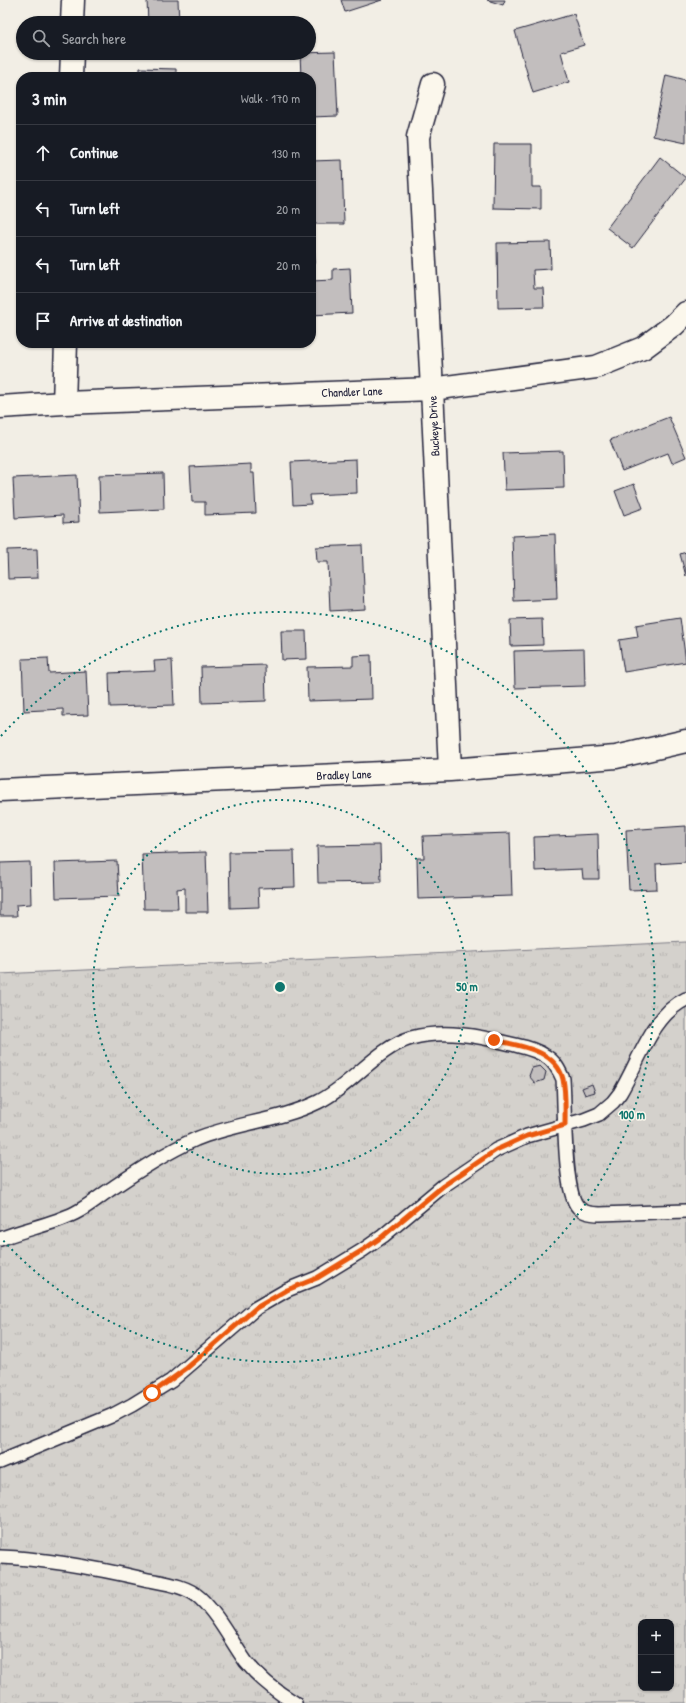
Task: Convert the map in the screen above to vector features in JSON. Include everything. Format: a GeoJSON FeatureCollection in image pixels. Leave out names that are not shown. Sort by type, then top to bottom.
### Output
{"type":"FeatureCollection","features":[{"type":"Feature","properties":{"kind":"street"},"geometry":{"type":"LineString","coordinates":[[72,16],[73,0]]}},
{"type":"Feature","properties":{"kind":"street"},"geometry":{"type":"LineString","coordinates":[[71,72],[72,60]]}},
{"type":"Feature","properties":{"kind":"street","name":"Buckeye Drive"},"geometry":{"type":"LineString","coordinates":[[433,84],[418,137],[432,389],[450,770]]}},
{"type":"Feature","properties":{"kind":"street","name":"Chandler Lane"},"geometry":{"type":"LineString","coordinates":[[0,407],[64,402],[432,389],[596,367],[643,348],[674,325],[686,313]]}},
{"type":"Feature","properties":{"kind":"street"},"geometry":{"type":"LineString","coordinates":[[64,402],[66,348]]}},
{"type":"Feature","properties":{"kind":"street","name":"Bradley Lane"},"geometry":{"type":"LineString","coordinates":[[0,790],[450,770],[616,757],[686,741]]}},
{"type":"Feature","properties":{"kind":"lane"},"geometry":{"type":"LineString","coordinates":[[0,1462],[110,1416],[132,1405],[171,1381],[256,1308],[287,1290],[317,1278],[363,1250],[388,1232],[443,1186],[496,1150],[527,1136],[584,1120],[599,1114],[613,1102],[630,1076],[661,1018],[672,1007],[686,999]]}},
{"type":"Feature","properties":{"kind":"lane"},"geometry":{"type":"LineString","coordinates":[[0,1239],[55,1222],[75,1213],[156,1159],[198,1139],[223,1130],[294,1111],[318,1102],[341,1088],[400,1042],[419,1036],[443,1034],[475,1036],[528,1048],[542,1053],[554,1063],[563,1079],[565,1125],[571,1191],[577,1206],[582,1210],[600,1214],[686,1211]]}},
{"type":"Feature","properties":{"kind":"lane"},"geometry":{"type":"LineString","coordinates":[[0,1557],[47,1560],[88,1567],[177,1586],[193,1593],[206,1603],[254,1671],[294,1703]]}},
{"type":"Feature","properties":{"kind":"green space"},"geometry":{"type":"Polygon","coordinates":[[[686,942],[686,1703],[0,1703],[0,974],[686,942]]]}},
{"type":"Feature","properties":{"kind":"building"},"geometry":{"type":"Polygon","coordinates":[[[147,0],[178,0],[179,16],[148,16],[147,0]]]}},
{"type":"Feature","properties":{"kind":"building"},"geometry":{"type":"Polygon","coordinates":[[[341,0],[382,0],[345,12],[341,0]]]}},
{"type":"Feature","properties":{"kind":"building"},"geometry":{"type":"Polygon","coordinates":[[[487,0],[505,0],[503,5],[487,0]]]}},
{"type":"Feature","properties":{"kind":"building"},"geometry":{"type":"Polygon","coordinates":[[[574,14],[584,45],[561,52],[569,82],[533,93],[515,31],[574,14]]]}},
{"type":"Feature","properties":{"kind":"building"},"geometry":{"type":"Polygon","coordinates":[[[335,52],[338,116],[316,117],[316,72],[301,72],[300,60],[316,60],[316,53],[335,52]]]}},
{"type":"Feature","properties":{"kind":"building"},"geometry":{"type":"Polygon","coordinates":[[[140,68],[176,69],[176,72],[140,72],[140,68]]]}},
{"type":"Feature","properties":{"kind":"building"},"geometry":{"type":"Polygon","coordinates":[[[666,75],[686,80],[686,143],[653,136],[666,75]]]}},
{"type":"Feature","properties":{"kind":"building"},"geometry":{"type":"Polygon","coordinates":[[[494,144],[532,144],[532,187],[541,187],[541,209],[493,208],[494,144]]]}},
{"type":"Feature","properties":{"kind":"building"},"geometry":{"type":"Polygon","coordinates":[[[660,157],[686,178],[633,248],[607,228],[660,157]]]}},
{"type":"Feature","properties":{"kind":"building"},"geometry":{"type":"Polygon","coordinates":[[[342,160],[344,224],[316,224],[316,161],[342,160]]]}},
{"type":"Feature","properties":{"kind":"building"},"geometry":{"type":"Polygon","coordinates":[[[550,242],[551,269],[533,270],[534,288],[543,288],[544,307],[498,308],[497,243],[550,242]]]}},
{"type":"Feature","properties":{"kind":"building"},"geometry":{"type":"Polygon","coordinates":[[[350,268],[352,313],[316,315],[316,281],[333,280],[333,269],[350,268]]]}},
{"type":"Feature","properties":{"kind":"building"},"geometry":{"type":"Polygon","coordinates":[[[669,417],[686,457],[672,463],[668,453],[622,471],[610,440],[669,417]]]}},
{"type":"Feature","properties":{"kind":"building"},"geometry":{"type":"Polygon","coordinates":[[[563,451],[564,488],[505,490],[503,453],[563,451]]]}},
{"type":"Feature","properties":{"kind":"building"},"geometry":{"type":"Polygon","coordinates":[[[356,459],[357,493],[310,495],[311,504],[293,505],[291,462],[356,459]]]}},
{"type":"Feature","properties":{"kind":"building"},"geometry":{"type":"Polygon","coordinates":[[[251,464],[251,473],[254,473],[256,513],[205,515],[205,502],[192,502],[190,467],[251,464]]]}},
{"type":"Feature","properties":{"kind":"building"},"geometry":{"type":"Polygon","coordinates":[[[163,473],[164,509],[100,512],[99,475],[163,473]]]}},
{"type":"Feature","properties":{"kind":"building"},"geometry":{"type":"Polygon","coordinates":[[[77,475],[79,522],[63,523],[63,515],[15,518],[13,478],[77,475]]]}},
{"type":"Feature","properties":{"kind":"building"},"geometry":{"type":"Polygon","coordinates":[[[634,484],[643,508],[624,515],[615,491],[634,484]]]}},
{"type":"Feature","properties":{"kind":"building"},"geometry":{"type":"Polygon","coordinates":[[[555,534],[557,599],[514,601],[512,536],[555,534]]]}},
{"type":"Feature","properties":{"kind":"building"},"geometry":{"type":"Polygon","coordinates":[[[362,545],[365,609],[330,611],[328,562],[317,562],[316,547],[362,545]]]}},
{"type":"Feature","properties":{"kind":"building"},"geometry":{"type":"Polygon","coordinates":[[[37,549],[38,578],[8,579],[7,550],[37,549]]]}},
{"type":"Feature","properties":{"kind":"building"},"geometry":{"type":"Polygon","coordinates":[[[686,552],[686,576],[680,554],[686,552]]]}},
{"type":"Feature","properties":{"kind":"building"},"geometry":{"type":"Polygon","coordinates":[[[680,618],[686,662],[624,672],[619,640],[638,637],[636,625],[680,618]]]}},
{"type":"Feature","properties":{"kind":"building"},"geometry":{"type":"Polygon","coordinates":[[[542,619],[543,645],[511,646],[510,620],[542,619]]]}},
{"type":"Feature","properties":{"kind":"building"},"geometry":{"type":"Polygon","coordinates":[[[281,631],[306,631],[307,659],[282,660],[281,631]]]}},
{"type":"Feature","properties":{"kind":"building"},"geometry":{"type":"Polygon","coordinates":[[[584,649],[585,686],[515,688],[514,651],[584,649]]]}},
{"type":"Feature","properties":{"kind":"building"},"geometry":{"type":"Polygon","coordinates":[[[371,655],[372,699],[308,701],[307,667],[353,666],[353,656],[371,655]]]}},
{"type":"Feature","properties":{"kind":"building"},"geometry":{"type":"Polygon","coordinates":[[[48,658],[49,673],[86,671],[88,715],[63,716],[63,709],[24,711],[22,659],[48,658]]]}},
{"type":"Feature","properties":{"kind":"building"},"geometry":{"type":"Polygon","coordinates":[[[172,660],[174,705],[110,707],[109,673],[155,671],[154,661],[172,660]]]}},
{"type":"Feature","properties":{"kind":"building"},"geometry":{"type":"Polygon","coordinates":[[[265,665],[266,701],[202,703],[201,667],[265,665]]]}},
{"type":"Feature","properties":{"kind":"building"},"geometry":{"type":"Polygon","coordinates":[[[686,826],[686,862],[656,864],[657,889],[629,890],[626,830],[686,826]]]}},
{"type":"Feature","properties":{"kind":"building"},"geometry":{"type":"Polygon","coordinates":[[[510,833],[512,896],[418,899],[417,858],[424,858],[423,836],[510,833]]]}},
{"type":"Feature","properties":{"kind":"building"},"geometry":{"type":"Polygon","coordinates":[[[598,834],[599,879],[583,879],[582,869],[535,871],[534,837],[598,834]]]}},
{"type":"Feature","properties":{"kind":"building"},"geometry":{"type":"Polygon","coordinates":[[[380,845],[381,882],[318,883],[317,846],[380,845]]]}},
{"type":"Feature","properties":{"kind":"building"},"geometry":{"type":"Polygon","coordinates":[[[294,851],[295,887],[258,888],[259,907],[230,908],[229,852],[294,851]]]}},
{"type":"Feature","properties":{"kind":"building"},"geometry":{"type":"Polygon","coordinates":[[[206,852],[208,912],[185,912],[185,888],[177,889],[178,909],[144,909],[142,854],[206,852]]]}},
{"type":"Feature","properties":{"kind":"building"},"geometry":{"type":"Polygon","coordinates":[[[117,861],[119,896],[56,898],[55,863],[117,861]]]}},
{"type":"Feature","properties":{"kind":"building"},"geometry":{"type":"Polygon","coordinates":[[[30,862],[31,904],[16,905],[17,916],[0,916],[0,863],[30,862]]]}},
{"type":"Feature","properties":{"kind":"building"},"geometry":{"type":"Polygon","coordinates":[[[540,1066],[546,1072],[544,1080],[535,1083],[529,1076],[532,1068],[540,1066]]]}},
{"type":"Feature","properties":{"kind":"building"},"geometry":{"type":"Polygon","coordinates":[[[592,1084],[595,1092],[585,1095],[582,1088],[592,1084]]]}},
{"type":"Feature","properties":{"kind":"route"},"geometry":{"type":"LineString","coordinates":[[152,1393],[171,1381],[187,1368],[256,1308],[287,1290],[317,1278],[363,1250],[383,1236],[443,1186],[496,1150],[527,1136],[565,1125],[563,1079],[554,1063],[542,1053],[535,1050],[494,1040]]}}]}
